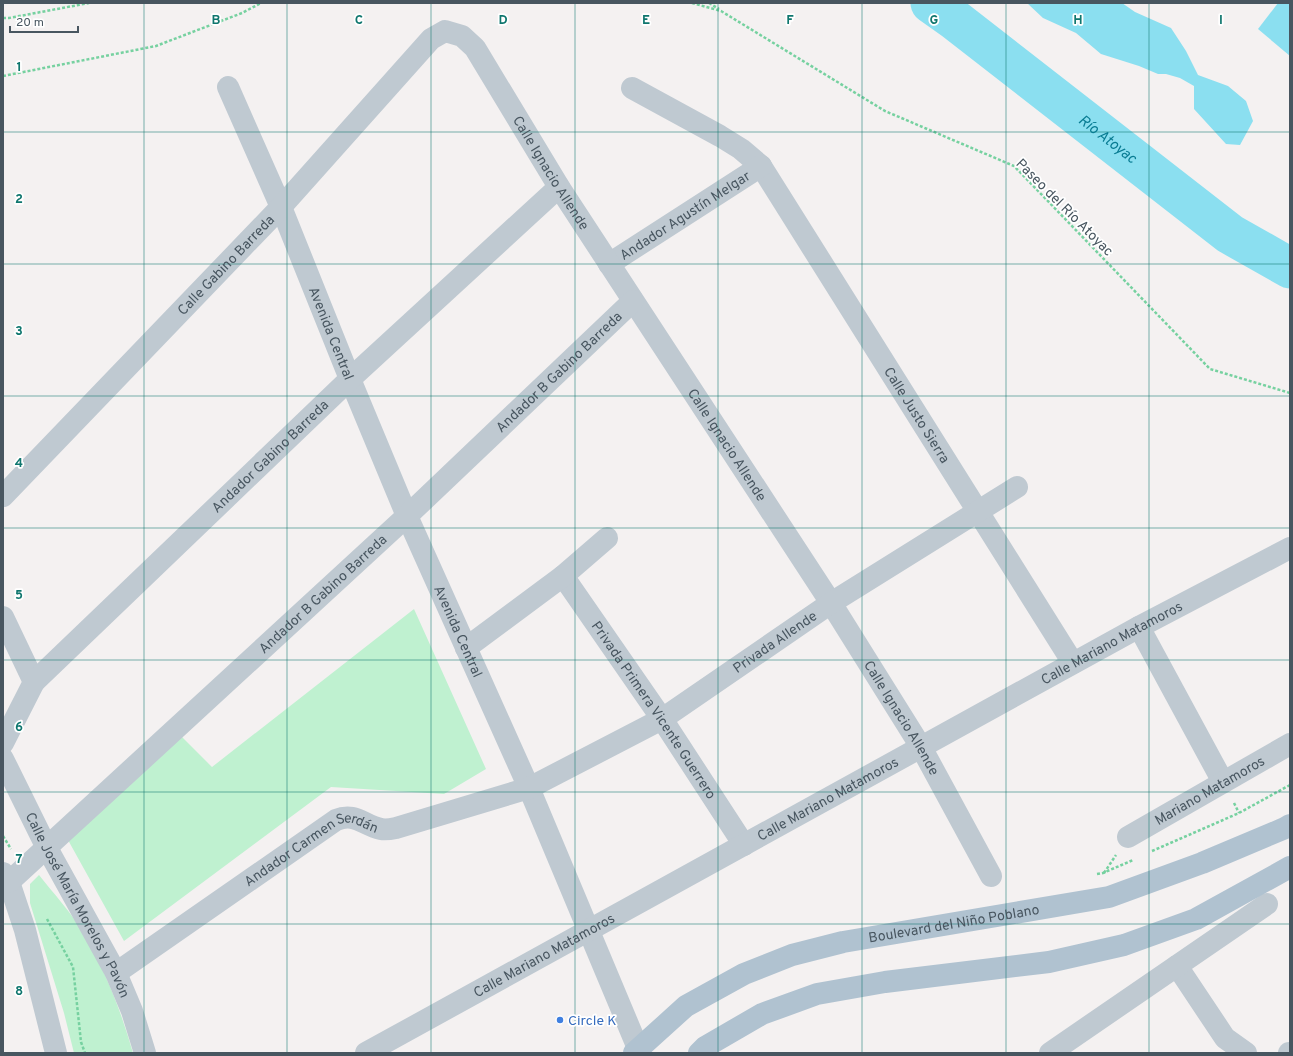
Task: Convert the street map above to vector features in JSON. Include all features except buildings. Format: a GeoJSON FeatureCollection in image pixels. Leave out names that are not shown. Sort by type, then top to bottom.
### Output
{"type":"FeatureCollection","features":[{"type":"Feature","properties":{"kind":"main road","name":"Boulevard del Niño Poblano"},"geometry":{"type":"LineString","coordinates":[[637,1051],[686,1006],[744,974],[792,955],[843,942],[1109,897],[1202,863],[1290,825]]}},
{"type":"Feature","properties":{"kind":"main road"},"geometry":{"type":"LineString","coordinates":[[698,1053],[762,1014],[817,994],[885,982],[1049,962],[1124,945],[1196,919],[1290,867]]}},
{"type":"Feature","properties":{"kind":"street","name":"Calle Ignacio Allende"},"geometry":{"type":"LineString","coordinates":[[445,31],[462,36],[475,48],[559,188],[831,603],[921,747],[991,876]]}},
{"type":"Feature","properties":{"kind":"street","name":"Calle Gabino Barreda"},"geometry":{"type":"LineString","coordinates":[[3,496],[281,207],[430,39],[445,31]]}},
{"type":"Feature","properties":{"kind":"street","name":"Avenida Central"},"geometry":{"type":"LineString","coordinates":[[228,87],[281,207],[407,516],[529,788],[637,1051]]}},
{"type":"Feature","properties":{"kind":"street","name":"Calle Justo Sierra"},"geometry":{"type":"LineString","coordinates":[[632,88],[720,136],[741,149],[761,166],[1073,663]]}},
{"type":"Feature","properties":{"kind":"street","name":"Andador Agustín Melgar"},"geometry":{"type":"LineString","coordinates":[[609,264],[761,166]]}},
{"type":"Feature","properties":{"kind":"street","name":"Andador Gabino Barreda"},"geometry":{"type":"LineString","coordinates":[[3,743],[34,682],[350,378],[559,188]]}},
{"type":"Feature","properties":{"kind":"street","name":"Andador B Gabino Barreda"},"geometry":{"type":"LineString","coordinates":[[6,878],[46,848],[407,516],[633,301]]}},
{"type":"Feature","properties":{"kind":"street","name":"Privada Allende"},"geometry":{"type":"LineString","coordinates":[[529,788],[662,719],[831,603],[1017,487]]}},
{"type":"Feature","properties":{"kind":"street"},"geometry":{"type":"LineString","coordinates":[[466,648],[563,576],[607,538]]}},
{"type":"Feature","properties":{"kind":"street","name":"Calle Mariano Matamoros"},"geometry":{"type":"LineString","coordinates":[[366,1053],[1073,663],[1290,548]]}},
{"type":"Feature","properties":{"kind":"street","name":"Privada Primera Vicente Guerrero"},"geometry":{"type":"LineString","coordinates":[[563,576],[662,719],[744,844]]}},
{"type":"Feature","properties":{"kind":"street"},"geometry":{"type":"LineString","coordinates":[[3,617],[34,682]]}},
{"type":"Feature","properties":{"kind":"street"},"geometry":{"type":"LineString","coordinates":[[1139,627],[1223,782]]}},
{"type":"Feature","properties":{"kind":"street","name":"Mariano Matamoros"},"geometry":{"type":"LineString","coordinates":[[1128,837],[1290,744]]}},
{"type":"Feature","properties":{"kind":"street","name":"Calle José María Morelos y Pavón"},"geometry":{"type":"LineString","coordinates":[[3,759],[46,848],[116,973],[132,1011],[145,1053]]}},
{"type":"Feature","properties":{"kind":"street","name":"Andador Carmen Serdán"},"geometry":{"type":"LineString","coordinates":[[116,973],[336,820],[343,817],[350,817],[380,829],[388,830],[529,788]]}},
{"type":"Feature","properties":{"kind":"street"},"geometry":{"type":"LineString","coordinates":[[6,878],[25,930],[56,1053]]}},
{"type":"Feature","properties":{"kind":"street"},"geometry":{"type":"LineString","coordinates":[[1050,1053],[1267,904]]}},
{"type":"Feature","properties":{"kind":"street"},"geometry":{"type":"LineString","coordinates":[[1177,966],[1225,1038],[1246,1053]]}},
{"type":"Feature","properties":{"kind":"path"},"geometry":{"type":"LineString","coordinates":[[3,18],[90,3]]}},
{"type":"Feature","properties":{"kind":"path"},"geometry":{"type":"LineString","coordinates":[[3,76],[156,46],[242,14],[261,3]]}},
{"type":"Feature","properties":{"kind":"path","name":"Paseo del Río Atoyac"},"geometry":{"type":"LineString","coordinates":[[692,3],[721,11]]}},
{"type":"Feature","properties":{"kind":"path","name":"Paseo del Río Atoyac"},"geometry":{"type":"LineString","coordinates":[[709,3],[885,111],[1014,166],[1210,369],[1290,393]]}},
{"type":"Feature","properties":{"kind":"green space"},"geometry":{"type":"Polygon","coordinates":[[[414,609],[486,769],[444,794],[331,787],[124,941],[68,840],[178,733],[212,767],[414,609]]]}},
{"type":"Feature","properties":{"kind":"green space"},"geometry":{"type":"Polygon","coordinates":[[[39,875],[73,917],[98,960],[112,990],[133,1053],[74,1053],[64,1013],[30,903],[30,884],[39,875]]]}},
{"type":"Feature","properties":{"kind":"water"},"geometry":{"type":"Polygon","coordinates":[[[1027,3],[1122,3],[1135,12],[1171,28],[1186,51],[1198,75],[1228,86],[1246,101],[1253,121],[1240,145],[1226,144],[1194,109],[1194,86],[1180,78],[1166,74],[1158,74],[1139,66],[1101,54],[1076,33],[1043,18],[1027,3]]]}},
{"type":"Feature","properties":{"kind":"water"},"geometry":{"type":"Polygon","coordinates":[[[1278,3],[1290,3],[1290,56],[1258,29],[1278,3]]]}},
{"type":"Feature","properties":{"kind":"waterway","name":"Río Atoyac"},"geometry":{"type":"LineString","coordinates":[[931,3],[955,20],[1230,234],[1290,268]]}},
{"type":"Feature","properties":{"kind":"place","name":"Circle K"},"geometry":{"type":"Point","coordinates":[560,1020]}}]}
